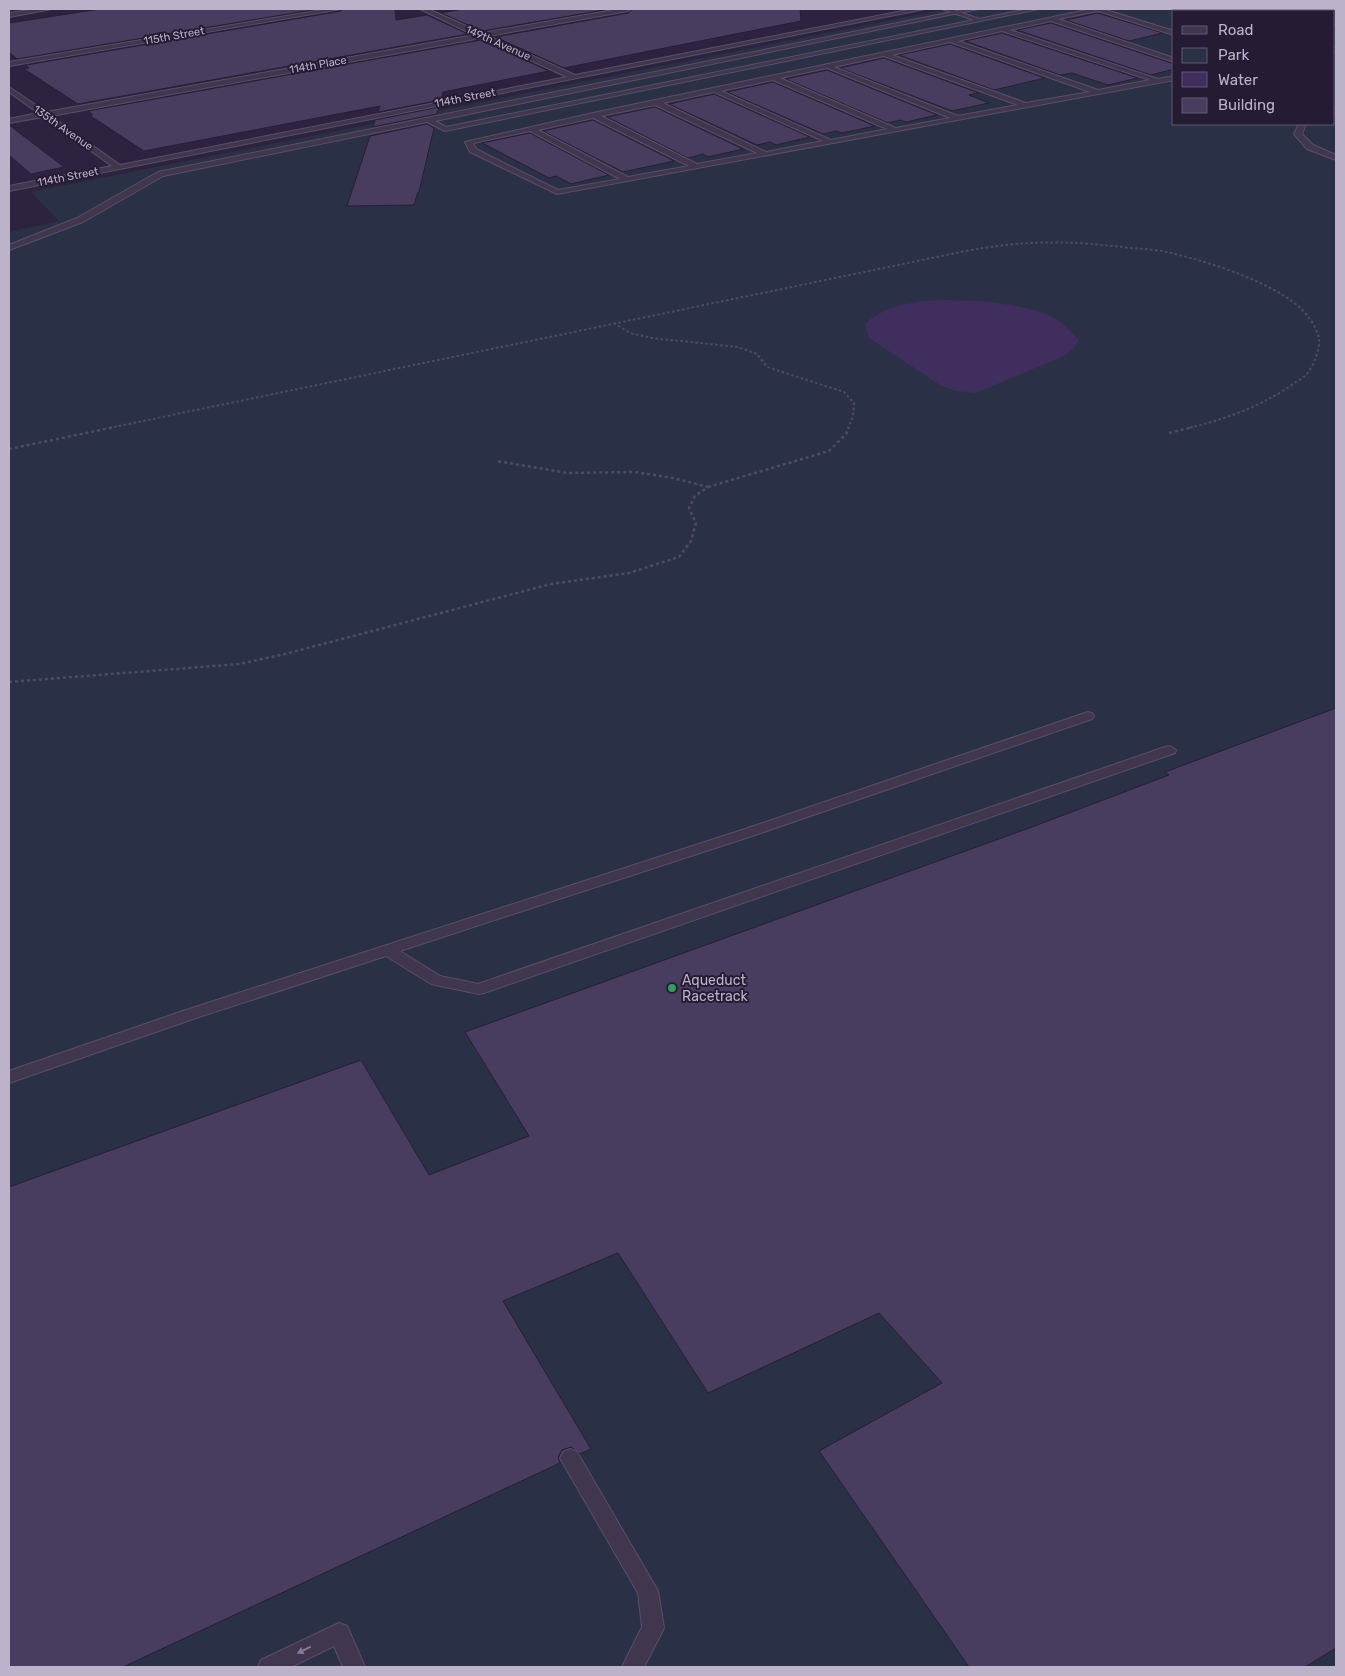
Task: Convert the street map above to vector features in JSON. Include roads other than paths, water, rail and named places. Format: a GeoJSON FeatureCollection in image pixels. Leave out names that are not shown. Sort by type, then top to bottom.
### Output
{"type":"FeatureCollection","features":[{"type":"Feature","properties":{"kind":"street"},"geometry":{"type":"LineString","coordinates":[[9,15],[49,9]]}},
{"type":"Feature","properties":{"kind":"street","name":"115th Street"},"geometry":{"type":"LineString","coordinates":[[9,64],[338,9]]}},
{"type":"Feature","properties":{"kind":"street","name":"149th Avenue"},"geometry":{"type":"LineString","coordinates":[[423,9],[573,77]]}},
{"type":"Feature","properties":{"kind":"street","name":"114th Place"},"geometry":{"type":"LineString","coordinates":[[9,121],[628,9]]}},
{"type":"Feature","properties":{"kind":"street","name":"114th Street"},"geometry":{"type":"LineString","coordinates":[[9,189],[922,9]]}},
{"type":"Feature","properties":{"kind":"street"},"geometry":{"type":"LineString","coordinates":[[945,9],[979,20]]}},
{"type":"Feature","properties":{"kind":"street","name":"135th Avenue"},"geometry":{"type":"LineString","coordinates":[[9,89],[118,167]]}},
{"type":"Feature","properties":{"kind":"lane"},"geometry":{"type":"LineString","coordinates":[[9,248],[80,220],[161,174],[975,9]]}},
{"type":"Feature","properties":{"kind":"lane"},"geometry":{"type":"LineString","coordinates":[[445,129],[1036,9]]}},
{"type":"Feature","properties":{"kind":"lane"},"geometry":{"type":"LineString","coordinates":[[462,139],[531,129],[1098,9],[1172,32]]}},
{"type":"Feature","properties":{"kind":"lane"},"geometry":{"type":"LineString","coordinates":[[1050,19],[1172,59]]}},
{"type":"Feature","properties":{"kind":"lane"},"geometry":{"type":"LineString","coordinates":[[1002,29],[1158,81]]}},
{"type":"Feature","properties":{"kind":"lane"},"geometry":{"type":"LineString","coordinates":[[949,40],[1096,92]]}},
{"type":"Feature","properties":{"kind":"lane"},"geometry":{"type":"LineString","coordinates":[[884,54],[1025,105]]}},
{"type":"Feature","properties":{"kind":"lane"},"geometry":{"type":"LineString","coordinates":[[827,66],[958,118]]}},
{"type":"Feature","properties":{"kind":"lane"},"geometry":{"type":"LineString","coordinates":[[772,77],[895,130]]}},
{"type":"Feature","properties":{"kind":"lane"},"geometry":{"type":"LineString","coordinates":[[428,120],[462,139],[474,150],[557,192],[1172,78]]}},
{"type":"Feature","properties":{"kind":"lane"},"geometry":{"type":"LineString","coordinates":[[714,90],[831,142]]}},
{"type":"Feature","properties":{"kind":"lane"},"geometry":{"type":"LineString","coordinates":[[655,102],[765,154]]}},
{"type":"Feature","properties":{"kind":"lane"},"geometry":{"type":"LineString","coordinates":[[593,116],[698,167]]}},
{"type":"Feature","properties":{"kind":"lane"},"geometry":{"type":"LineString","coordinates":[[1302,125],[1298,134],[1310,147],[1336,158]]}},
{"type":"Feature","properties":{"kind":"lane"},"geometry":{"type":"LineString","coordinates":[[531,129],[628,180]]}},
{"type":"Feature","properties":{"kind":"lane"},"geometry":{"type":"LineString","coordinates":[[9,1077],[188,1015],[750,832],[1088,716]]}},
{"type":"Feature","properties":{"kind":"lane"},"geometry":{"type":"LineString","coordinates":[[388,950],[436,980],[479,989],[1170,750]]}},
{"type":"Feature","properties":{"kind":"lane"},"geometry":{"type":"LineString","coordinates":[[570,1458],[648,1591],[653,1628],[633,1667]]}},
{"type":"Feature","properties":{"kind":"lane"},"geometry":{"type":"LineString","coordinates":[[270,1667],[340,1633],[354,1667]]}},
{"type":"Feature","properties":{"kind":"water"},"geometry":{"type":"Polygon","coordinates":[[[941,300],[984,302],[1031,309],[1056,319],[1079,340],[1073,349],[1064,356],[976,393],[956,391],[940,385],[869,338],[865,324],[873,317],[891,308],[910,303],[941,300]]]}},
{"type":"Feature","properties":{"kind":"place","name":"Aqueduct Racetrack"},"geometry":{"type":"Point","coordinates":[672,988]}}]}
